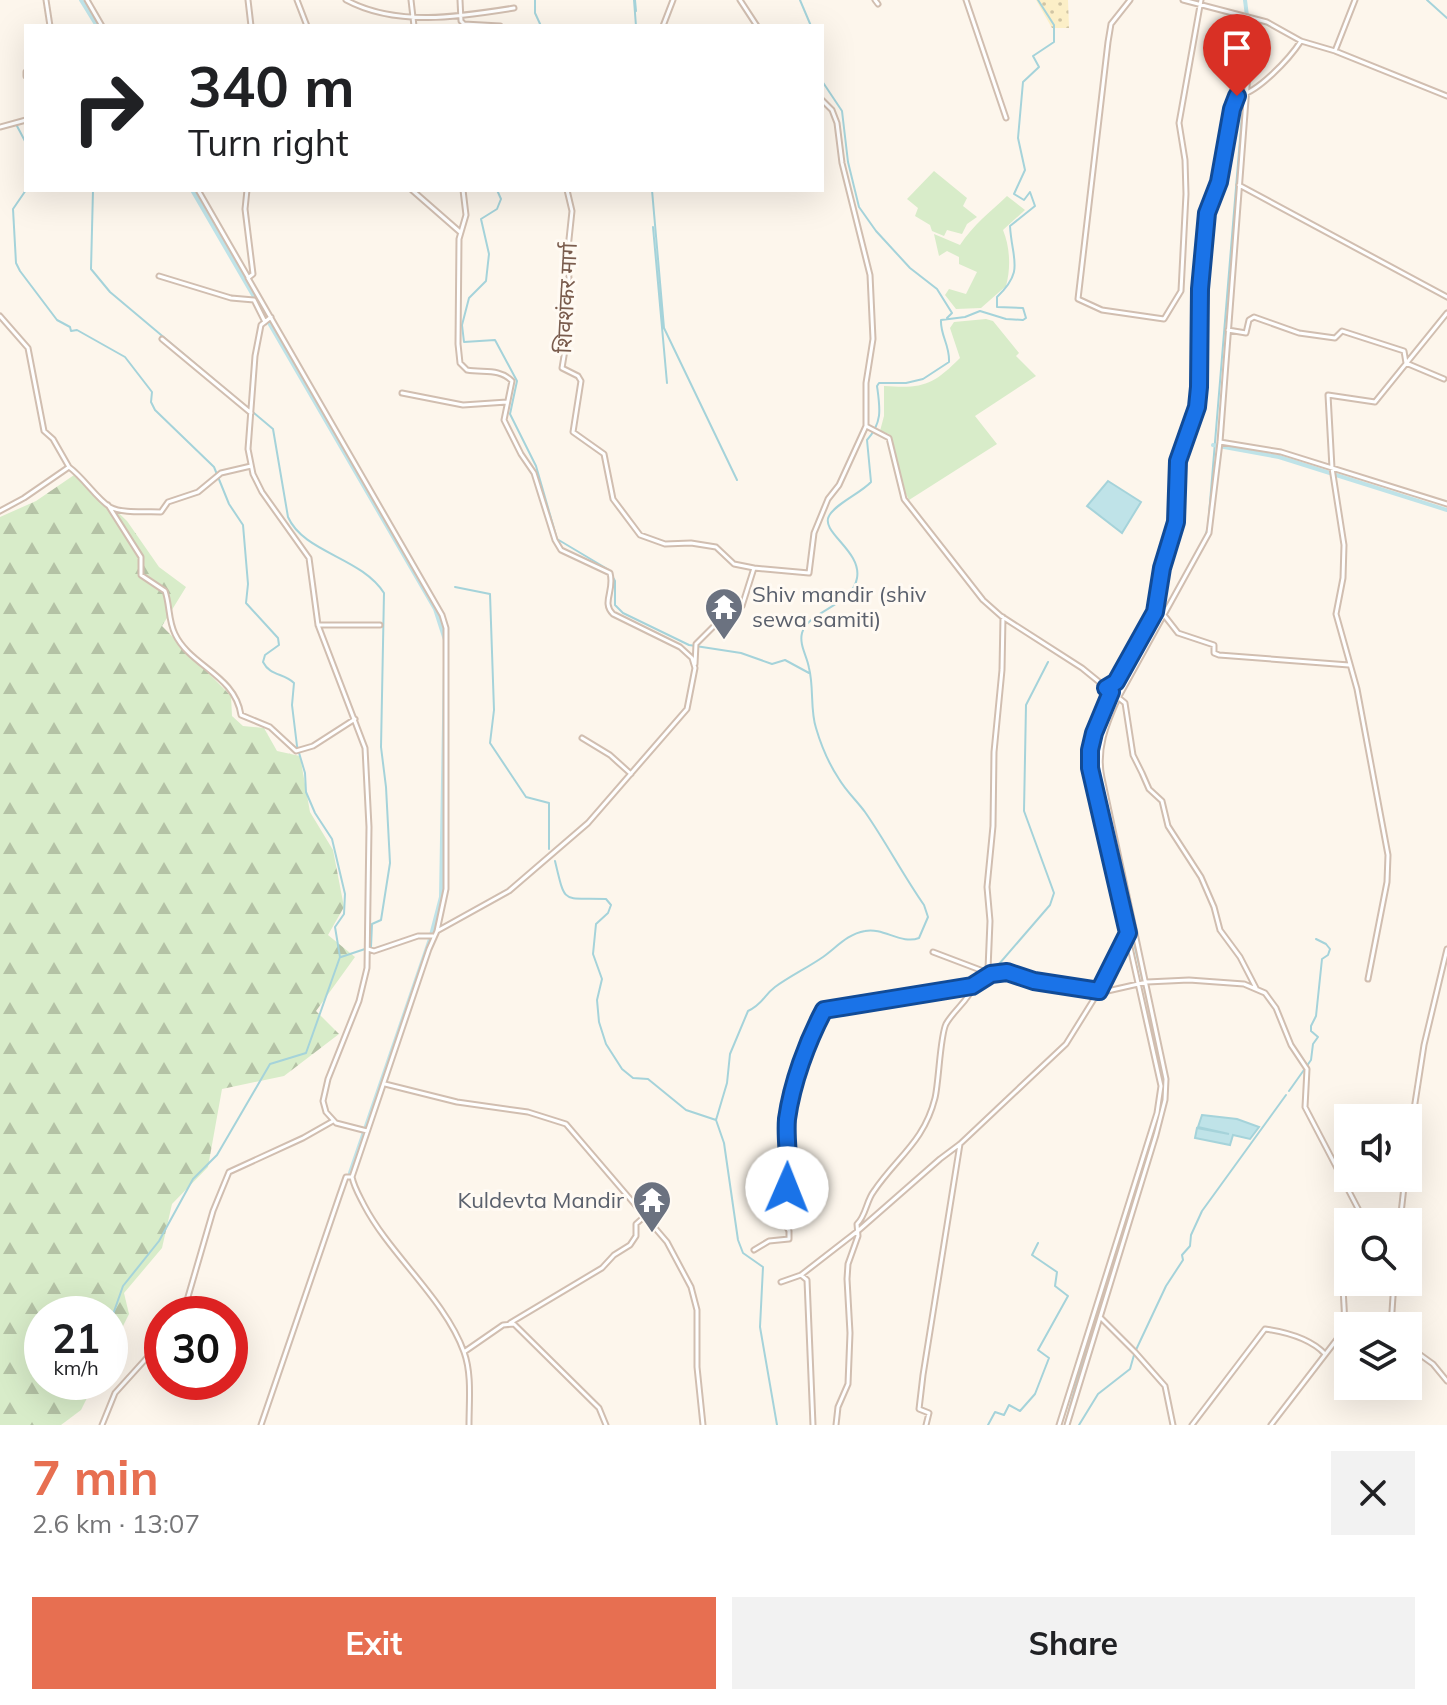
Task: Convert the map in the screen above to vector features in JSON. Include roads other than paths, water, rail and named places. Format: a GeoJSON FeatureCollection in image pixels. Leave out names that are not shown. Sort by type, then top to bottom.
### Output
{"type":"FeatureCollection","features":[{"type":"Feature","properties":{"kind":"street"},"geometry":{"type":"LineString","coordinates":[[46,0],[50,24]]}},
{"type":"Feature","properties":{"kind":"street"},"geometry":{"type":"LineString","coordinates":[[87,0],[101,24]]}},
{"type":"Feature","properties":{"kind":"street"},"geometry":{"type":"LineString","coordinates":[[248,0],[251,24]]}},
{"type":"Feature","properties":{"kind":"street"},"geometry":{"type":"LineString","coordinates":[[297,0],[306,24]]}},
{"type":"Feature","properties":{"kind":"street"},"geometry":{"type":"LineString","coordinates":[[346,0],[412,19],[514,8]]}},
{"type":"Feature","properties":{"kind":"street"},"geometry":{"type":"LineString","coordinates":[[411,0],[413,24]]}},
{"type":"Feature","properties":{"kind":"street"},"geometry":{"type":"LineString","coordinates":[[460,0],[464,24]]}},
{"type":"Feature","properties":{"kind":"street"},"geometry":{"type":"LineString","coordinates":[[664,24],[673,0]]}},
{"type":"Feature","properties":{"kind":"street"},"geometry":{"type":"LineString","coordinates":[[740,0],[756,24]]}},
{"type":"Feature","properties":{"kind":"street"},"geometry":{"type":"LineString","coordinates":[[966,0],[1006,118]]}},
{"type":"Feature","properties":{"kind":"street"},"geometry":{"type":"LineString","coordinates":[[1130,0],[1111,24],[1078,299],[1102,310],[1164,319],[1181,291],[1186,194],[1179,123],[1201,0]]}},
{"type":"Feature","properties":{"kind":"street"},"geometry":{"type":"LineString","coordinates":[[1183,0],[1249,20],[1267,22],[1301,41],[1335,51],[1447,96]]}},
{"type":"Feature","properties":{"kind":"street"},"geometry":{"type":"LineString","coordinates":[[1335,51],[1355,0]]}},
{"type":"Feature","properties":{"kind":"street"},"geometry":{"type":"LineString","coordinates":[[1059,1425],[1157,1113],[1161,1086],[1159,1066],[1090,768],[1090,750],[1094,733],[1209,533],[1220,442],[1249,20]]}},
{"type":"Feature","properties":{"kind":"street"},"geometry":{"type":"LineString","coordinates":[[1106,688],[1116,682],[1155,612],[1162,568],[1171,544],[1179,494],[1178,461],[1197,407],[1200,289],[1207,213],[1219,182],[1232,109],[1237,96],[1244,96],[1301,41]]}},
{"type":"Feature","properties":{"kind":"street"},"geometry":{"type":"LineString","coordinates":[[469,1425],[469,1385],[464,1352],[434,1300],[373,1223],[352,1177],[365,1130],[385,1084],[433,936],[509,891],[588,823],[631,774],[687,709],[696,644],[715,625],[742,606],[754,568],[809,573],[814,533],[828,499],[839,485],[868,428],[866,383],[873,339],[870,275],[842,163],[837,123],[832,110],[824,102]]}},
{"type":"Feature","properties":{"kind":"street"},"geometry":{"type":"LineString","coordinates":[[0,127],[24,121]]}},
{"type":"Feature","properties":{"kind":"street"},"geometry":{"type":"LineString","coordinates":[[1239,185],[1447,297]]}},
{"type":"Feature","properties":{"kind":"street"},"geometry":{"type":"LineString","coordinates":[[199,192],[268,320]]}},
{"type":"Feature","properties":{"kind":"street"},"geometry":{"type":"LineString","coordinates":[[247,192],[245,209],[253,274],[248,278]]}},
{"type":"Feature","properties":{"kind":"street"},"geometry":{"type":"LineString","coordinates":[[414,192],[461,233]]}},
{"type":"Feature","properties":{"kind":"street"},"geometry":{"type":"LineString","coordinates":[[463,192],[466,215],[461,233],[460,363],[467,370],[489,370],[508,376],[512,381],[504,420],[534,473],[561,550],[610,573],[613,584],[608,609],[680,647],[692,658],[695,668]]}},
{"type":"Feature","properties":{"kind":"street","name":"शिवशंकर मार्ग"},"geometry":{"type":"LineString","coordinates":[[567,192],[572,211],[562,368],[578,376],[581,381],[573,432],[604,454],[613,499],[640,535],[665,544],[691,543],[716,547],[734,564],[754,568]]}},
{"type":"Feature","properties":{"kind":"street"},"geometry":{"type":"LineString","coordinates":[[159,276],[231,298],[254,300],[442,615],[446,628],[446,877],[437,931]]}},
{"type":"Feature","properties":{"kind":"street"},"geometry":{"type":"LineString","coordinates":[[1368,979],[1387,882],[1388,855],[1357,689],[1336,614],[1343,578],[1344,545],[1332,468],[1328,395],[1375,402],[1447,313]]}},
{"type":"Feature","properties":{"kind":"street"},"geometry":{"type":"LineString","coordinates":[[0,316],[28,348],[44,431],[53,439],[69,467],[80,474],[108,505],[141,557],[141,575],[165,591],[175,636],[232,689],[239,701],[241,715],[270,727],[296,751],[313,746],[355,719]]}},
{"type":"Feature","properties":{"kind":"street"},"geometry":{"type":"LineString","coordinates":[[1228,330],[1246,333],[1249,320],[1254,317],[1317,336],[1335,338],[1342,331],[1404,351],[1406,363]]}},
{"type":"Feature","properties":{"kind":"street"},"geometry":{"type":"LineString","coordinates":[[268,320],[261,325],[255,356],[248,449],[251,466],[270,506],[309,558],[318,625],[355,719],[367,762],[367,949],[364,985],[323,1101],[333,1121],[365,1130]]}},
{"type":"Feature","properties":{"kind":"street"},"geometry":{"type":"LineString","coordinates":[[162,339],[251,410]]}},
{"type":"Feature","properties":{"kind":"street"},"geometry":{"type":"LineString","coordinates":[[1406,363],[1444,379]]}},
{"type":"Feature","properties":{"kind":"street"},"geometry":{"type":"LineString","coordinates":[[402,393],[463,405],[507,402]]}},
{"type":"Feature","properties":{"kind":"street"},"geometry":{"type":"LineString","coordinates":[[868,428],[889,438],[904,499],[983,600],[1003,617],[1082,668],[1125,703],[1130,739],[1149,789],[1162,801],[1168,826],[1201,877],[1222,934],[1240,957],[1256,988]]}},
{"type":"Feature","properties":{"kind":"street"},"geometry":{"type":"LineString","coordinates":[[1220,442],[1281,452],[1447,504]]}},
{"type":"Feature","properties":{"kind":"street"},"geometry":{"type":"LineString","coordinates":[[108,505],[116,509],[161,512],[168,502],[198,492],[219,475],[251,466]]}},
{"type":"Feature","properties":{"kind":"street"},"geometry":{"type":"LineString","coordinates":[[0,511],[69,467]]}},
{"type":"Feature","properties":{"kind":"street"},"geometry":{"type":"LineString","coordinates":[[1164,615],[1178,633],[1214,645],[1214,653],[1219,655],[1350,665]]}},
{"type":"Feature","properties":{"kind":"street"},"geometry":{"type":"LineString","coordinates":[[991,974],[988,969],[990,921],[986,898],[993,826],[994,752],[1002,670],[1003,617]]}},
{"type":"Feature","properties":{"kind":"street"},"geometry":{"type":"LineString","coordinates":[[318,625],[380,625]]}},
{"type":"Feature","properties":{"kind":"street"},"geometry":{"type":"LineString","coordinates":[[1067,1425],[1165,1100],[1166,1079],[1099,763],[1115,696]]}},
{"type":"Feature","properties":{"kind":"street"},"geometry":{"type":"LineString","coordinates":[[582,738],[610,755],[631,774]]}},
{"type":"Feature","properties":{"kind":"street"},"geometry":{"type":"LineString","coordinates":[[781,1282],[801,1275],[859,1230],[960,1144],[1066,1044],[1099,991],[1128,933]]}},
{"type":"Feature","properties":{"kind":"street"},"geometry":{"type":"LineString","coordinates":[[367,949],[374,951],[418,936],[433,936]]}},
{"type":"Feature","properties":{"kind":"street"},"geometry":{"type":"LineString","coordinates":[[1415,1104],[1424,1045],[1447,949]]}},
{"type":"Feature","properties":{"kind":"street"},"geometry":{"type":"LineString","coordinates":[[933,952],[991,974]]}},
{"type":"Feature","properties":{"kind":"street"},"geometry":{"type":"LineString","coordinates":[[836,1425],[838,1407],[848,1384],[850,1333],[847,1279],[859,1230],[857,1224],[873,1191],[910,1150],[925,1125],[935,1097],[945,1025],[974,985],[991,974],[1007,972],[1034,981],[1106,992],[1147,982],[1221,981],[1256,988],[1272,1000],[1291,1045],[1307,1069],[1305,1107],[1358,1208]]}},
{"type":"Feature","properties":{"kind":"street"},"geometry":{"type":"LineString","coordinates":[[754,1250],[777,1238],[789,1239],[785,1224],[790,1167],[787,1118],[804,1057],[824,1010],[974,985]]}},
{"type":"Feature","properties":{"kind":"street"},"geometry":{"type":"LineString","coordinates":[[385,1084],[457,1102],[528,1112],[566,1124],[672,1249],[696,1299],[697,1367],[703,1425]]}},
{"type":"Feature","properties":{"kind":"street"},"geometry":{"type":"LineString","coordinates":[[188,1296],[213,1211],[229,1172],[333,1121]]}},
{"type":"Feature","properties":{"kind":"street"},"geometry":{"type":"LineString","coordinates":[[926,1425],[929,1413],[919,1409],[923,1375],[960,1144]]}},
{"type":"Feature","properties":{"kind":"street"},"geometry":{"type":"LineString","coordinates":[[261,1425],[346,1177],[352,1177]]}},
{"type":"Feature","properties":{"kind":"street"},"geometry":{"type":"LineString","coordinates":[[464,1352],[602,1268],[614,1255],[630,1245],[636,1236],[636,1224],[645,1216]]}},
{"type":"Feature","properties":{"kind":"street"},"geometry":{"type":"LineString","coordinates":[[801,1275],[807,1280],[813,1425]]}},
{"type":"Feature","properties":{"kind":"street"},"geometry":{"type":"LineString","coordinates":[[1101,1318],[1165,1386],[1173,1425]]}},
{"type":"Feature","properties":{"kind":"street"},"geometry":{"type":"LineString","coordinates":[[510,1323],[518,1327],[599,1408],[606,1425]]}},
{"type":"Feature","properties":{"kind":"street"},"geometry":{"type":"LineString","coordinates":[[1192,1425],[1265,1329],[1316,1344],[1325,1354]]}},
{"type":"Feature","properties":{"kind":"street"},"geometry":{"type":"LineString","coordinates":[[1271,1425],[1334,1344]]}},
{"type":"Feature","properties":{"kind":"street"},"geometry":{"type":"LineString","coordinates":[[1422,1356],[1447,1381]]}},
{"type":"Feature","properties":{"kind":"street"},"geometry":{"type":"LineString","coordinates":[[102,1425],[115,1393],[144,1361]]}},
{"type":"Feature","properties":{"kind":"water"},"geometry":{"type":"Polygon","coordinates":[[[1108,481],[1141,502],[1122,533],[1087,506],[1108,481]]]}},
{"type":"Feature","properties":{"kind":"water"},"geometry":{"type":"Polygon","coordinates":[[[1202,1115],[1237,1119],[1259,1127],[1250,1139],[1233,1135],[1230,1145],[1195,1138],[1197,1128],[1229,1134],[1198,1127],[1202,1115]]]}},
{"type":"Feature","properties":{"kind":"waterway"},"geometry":{"type":"LineString","coordinates":[[81,0],[96,24]]}},
{"type":"Feature","properties":{"kind":"waterway"},"geometry":{"type":"LineString","coordinates":[[535,0],[535,13],[540,24]]}},
{"type":"Feature","properties":{"kind":"waterway"},"geometry":{"type":"LineString","coordinates":[[634,0],[636,24]]}},
{"type":"Feature","properties":{"kind":"waterway"},"geometry":{"type":"LineString","coordinates":[[635,0],[636,11]]}},
{"type":"Feature","properties":{"kind":"waterway"},"geometry":{"type":"LineString","coordinates":[[800,0],[810,24]]}},
{"type":"Feature","properties":{"kind":"waterway"},"geometry":{"type":"LineString","coordinates":[[777,1425],[760,1327],[763,1267],[743,1253],[738,1240],[724,1143],[716,1120],[727,1083],[730,1054],[748,1011],[781,983],[859,933],[872,930],[906,939],[919,938],[928,917],[924,905],[826,754],[814,721],[810,675],[801,637],[806,625],[848,595],[857,578],[853,559],[828,522],[837,507],[871,482],[867,440],[878,421],[879,383],[906,383],[923,379],[949,362],[941,320],[965,317],[980,311],[1006,319],[1026,318],[1023,308],[997,307],[997,297],[1014,272],[1010,226],[1035,206],[1030,192],[1024,200],[1014,194],[1025,170],[1018,138],[1023,82],[1039,67],[1033,56],[1054,42],[1054,25],[1038,0]]}},
{"type":"Feature","properties":{"kind":"waterway"},"geometry":{"type":"LineString","coordinates":[[1245,0],[1247,16]]}},
{"type":"Feature","properties":{"kind":"waterway"},"geometry":{"type":"LineString","coordinates":[[1427,0],[1447,18]]}},
{"type":"Feature","properties":{"kind":"waterway"},"geometry":{"type":"LineString","coordinates":[[1204,540],[1208,527],[1243,103],[1247,17]]}},
{"type":"Feature","properties":{"kind":"waterway"},"geometry":{"type":"LineString","coordinates":[[824,84],[842,111],[848,162],[859,207],[910,268],[937,289],[952,313],[947,318]]}},
{"type":"Feature","properties":{"kind":"waterway"},"geometry":{"type":"LineString","coordinates":[[17,126],[24,139]]}},
{"type":"Feature","properties":{"kind":"waterway"},"geometry":{"type":"LineString","coordinates":[[25,192],[13,209],[16,263],[20,271],[57,320],[70,327],[71,331],[77,330],[125,357],[152,392],[151,402],[155,410],[214,467],[229,504],[243,525],[248,584],[246,603],[278,638],[279,645],[265,655],[263,662],[269,670],[294,683],[292,705],[306,792],[332,839],[345,894],[344,914],[335,927],[340,957],[306,1053],[270,1064],[217,1155],[193,1179],[159,1241],[123,1286],[119,1296]]}},
{"type":"Feature","properties":{"kind":"waterway"},"geometry":{"type":"LineString","coordinates":[[93,192],[91,269],[110,292],[273,429],[288,517],[296,529],[319,547],[362,571],[384,593],[381,747],[390,863],[381,920],[372,924],[371,947],[341,957]]}},
{"type":"Feature","properties":{"kind":"waterway"},"geometry":{"type":"LineString","coordinates":[[193,192],[435,609],[445,640]]}},
{"type":"Feature","properties":{"kind":"waterway"},"geometry":{"type":"LineString","coordinates":[[498,192],[501,199],[497,209],[481,219],[489,254],[486,281],[469,298],[462,325],[464,342],[495,340],[517,381],[510,414],[536,466],[557,539],[609,570],[615,581],[615,605],[623,613],[689,645],[741,653],[772,664],[785,660],[809,673]]}},
{"type":"Feature","properties":{"kind":"waterway"},"geometry":{"type":"LineString","coordinates":[[652,192],[664,328],[737,480]]}},
{"type":"Feature","properties":{"kind":"waterway"},"geometry":{"type":"LineString","coordinates":[[653,227],[667,383]]}},
{"type":"Feature","properties":{"kind":"waterway"},"geometry":{"type":"LineString","coordinates":[[1213,445],[1279,457],[1447,510]]}},
{"type":"Feature","properties":{"kind":"waterway"},"geometry":{"type":"LineString","coordinates":[[1158,1047],[1110,839],[1096,769],[1096,753],[1111,704],[1195,556]]}},
{"type":"Feature","properties":{"kind":"waterway"},"geometry":{"type":"LineString","coordinates":[[455,587],[490,594],[494,710],[490,743],[526,797],[549,803],[549,849]]}},
{"type":"Feature","properties":{"kind":"waterway"},"geometry":{"type":"LineString","coordinates":[[993,971],[1050,905],[1054,893],[1024,811],[1026,705],[1048,662]]}},
{"type":"Feature","properties":{"kind":"waterway"},"geometry":{"type":"LineString","coordinates":[[350,1173],[430,939],[441,897],[445,665]]}},
{"type":"Feature","properties":{"kind":"waterway"},"geometry":{"type":"LineString","coordinates":[[555,861],[564,893],[573,898],[606,899],[611,905],[608,913],[596,924],[593,954],[602,979],[597,1000],[599,1022],[606,1044],[622,1069],[633,1078],[648,1079],[686,1110],[716,1120]]}},
{"type":"Feature","properties":{"kind":"waterway"},"geometry":{"type":"LineString","coordinates":[[1289,1091],[1311,1060],[1313,1044],[1318,1037],[1311,1031],[1311,1026],[1316,1016],[1322,959],[1330,949],[1316,939]]}},
{"type":"Feature","properties":{"kind":"waterway"},"geometry":{"type":"LineString","coordinates":[[1161,1061],[1164,1082]]}},
{"type":"Feature","properties":{"kind":"waterway"},"geometry":{"type":"LineString","coordinates":[[1135,1352],[1166,1286],[1183,1260],[1182,1255],[1190,1246],[1191,1235],[1202,1211],[1286,1095]]}},
{"type":"Feature","properties":{"kind":"waterway"},"geometry":{"type":"LineString","coordinates":[[1065,1425],[1163,1104]]}},
{"type":"Feature","properties":{"kind":"waterway"},"geometry":{"type":"LineString","coordinates":[[988,1425],[995,1412],[1004,1415],[1009,1405],[1020,1411],[1035,1394],[1049,1358],[1038,1350],[1068,1296],[1055,1286],[1057,1272],[1032,1255],[1038,1243]]}},
{"type":"Feature","properties":{"kind":"waterway"},"geometry":{"type":"LineString","coordinates":[[1079,1425],[1098,1394],[1130,1369],[1134,1355]]}},
{"type":"Feature","properties":{"kind":"place","name":"Shiv mandir (shiv sewa samiti)"},"geometry":{"type":"Point","coordinates":[724,641]}},
{"type":"Feature","properties":{"kind":"place","name":"Kuldevta Mandir"},"geometry":{"type":"Point","coordinates":[652,1234]}}]}
